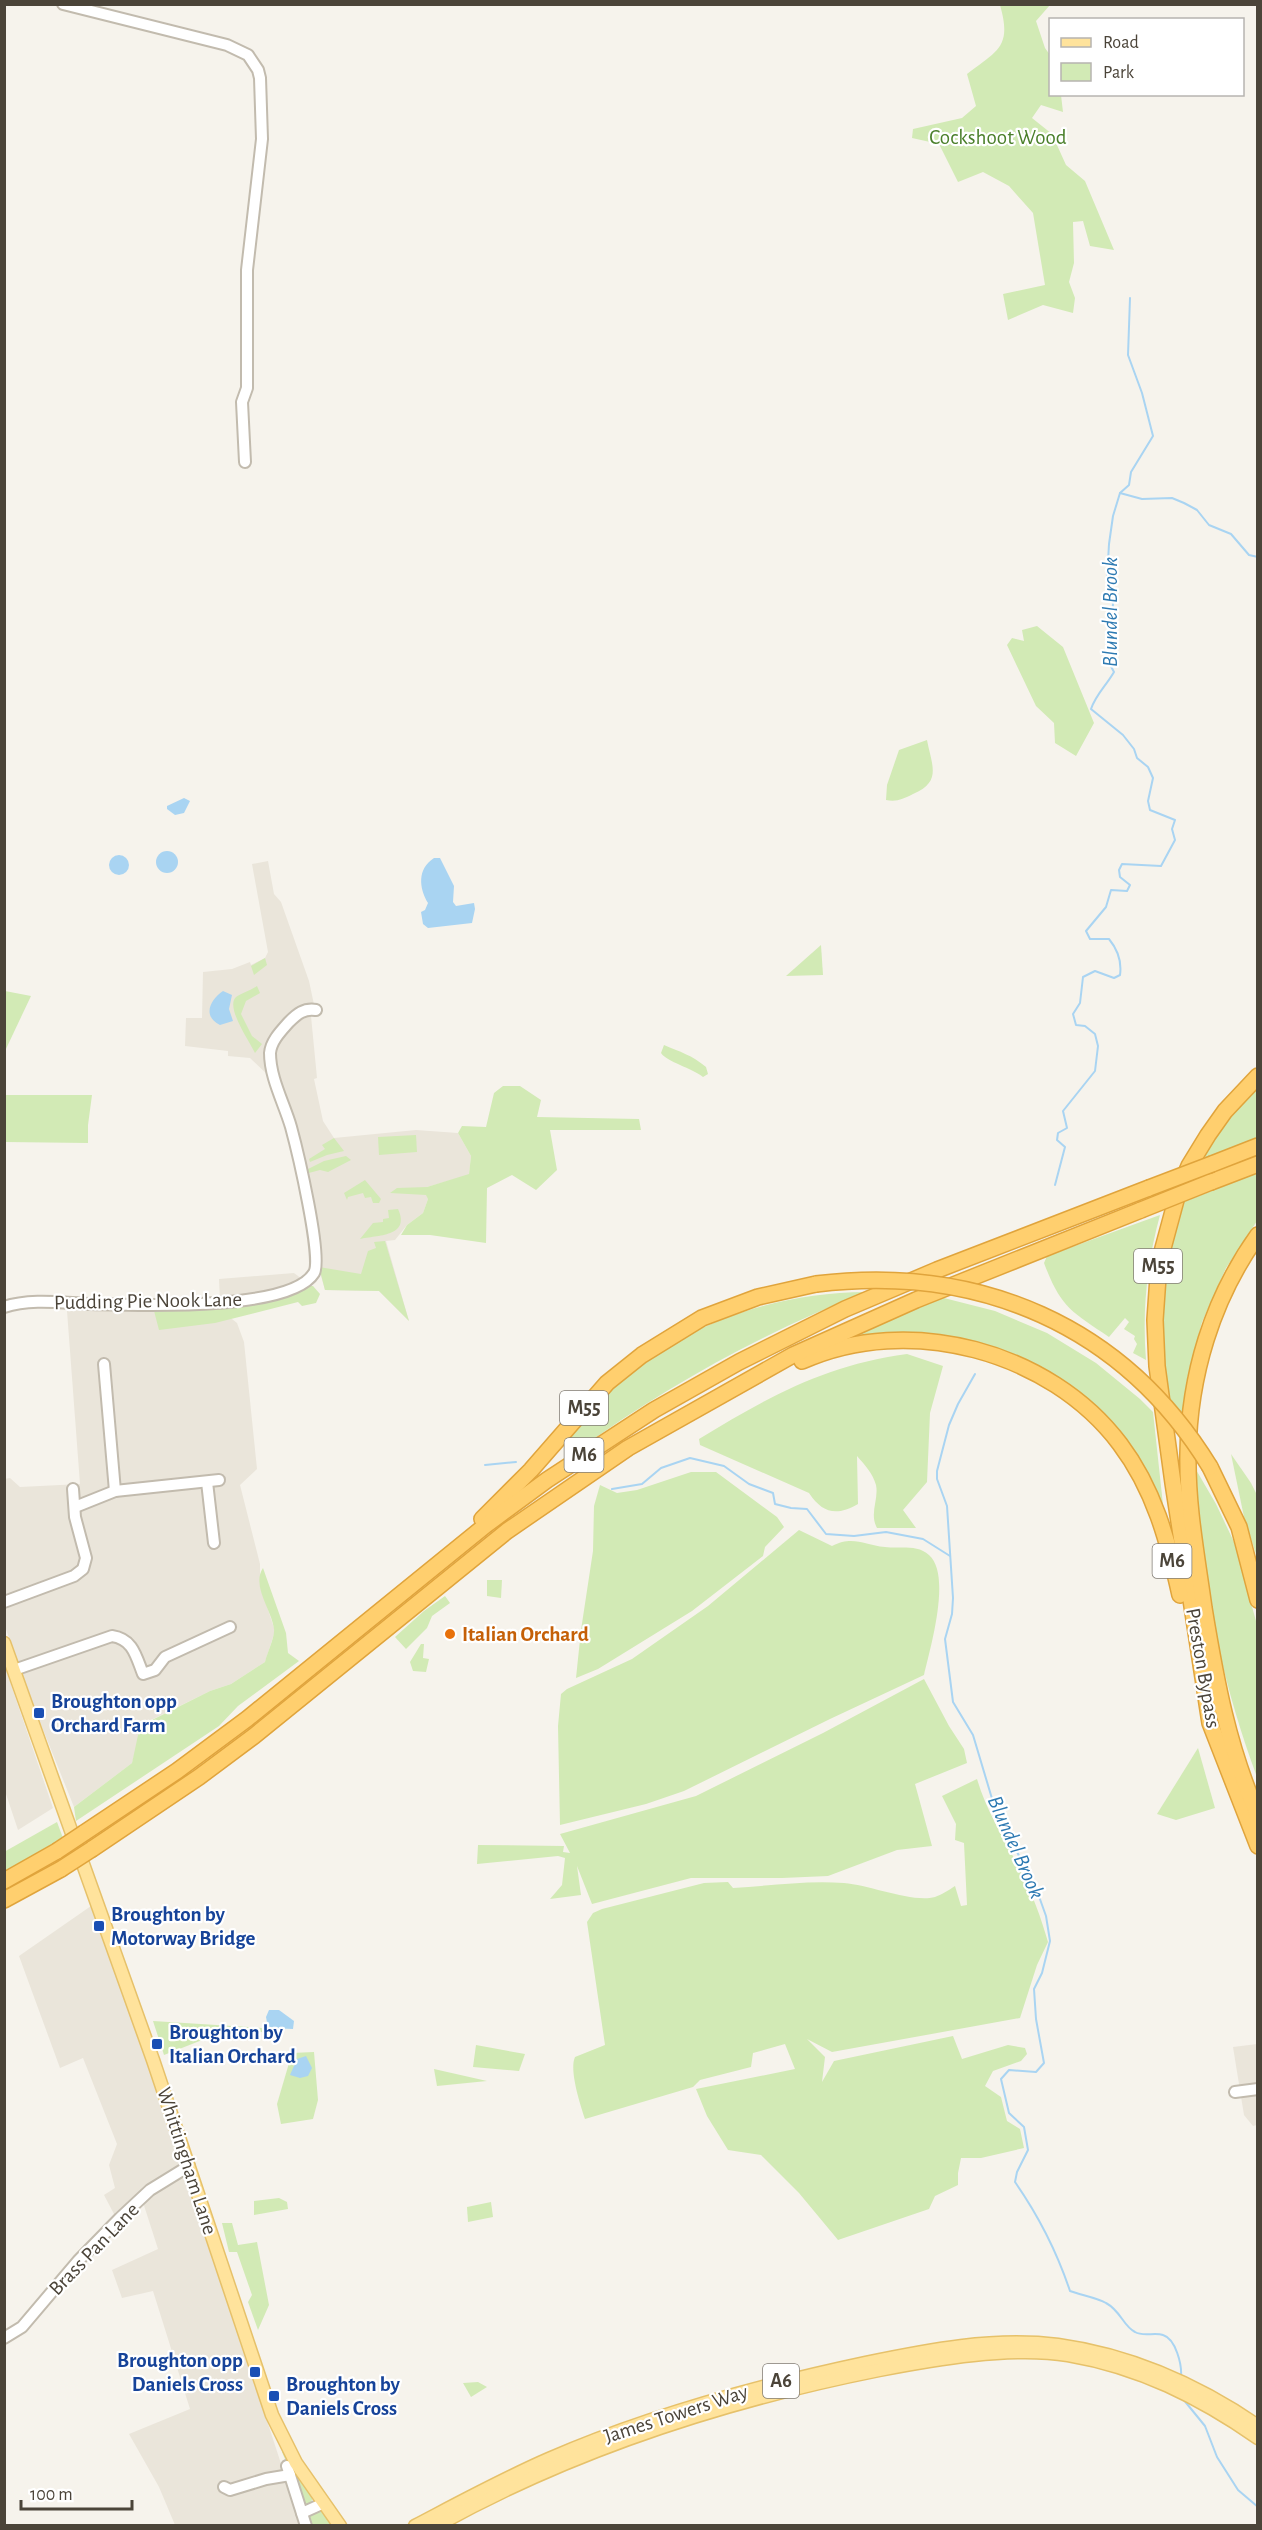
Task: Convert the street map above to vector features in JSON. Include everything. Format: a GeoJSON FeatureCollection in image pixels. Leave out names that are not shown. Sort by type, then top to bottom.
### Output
{"type":"FeatureCollection","features":[{"type":"Feature","properties":{"kind":"highway","name":"Preston Bypass"},"geometry":{"type":"LineString","coordinates":[[1257,1077],[1226,1111],[1189,1166],[1179,1189],[1162,1243],[1156,1287],[1155,1349],[1173,1483],[1217,1722],[1257,1846]]}},
{"type":"Feature","properties":{"kind":"highway","name":"M6"},"geometry":{"type":"LineString","coordinates":[[4,1881],[57,1851],[177,1771],[323,1660],[395,1598],[486,1525],[556,1473],[654,1410],[739,1362],[826,1318],[895,1287],[1257,1146]]}},
{"type":"Feature","properties":{"kind":"highway","name":"M6"},"geometry":{"type":"LineString","coordinates":[[4,1900],[61,1869],[199,1777],[254,1736],[507,1531],[628,1448],[694,1409],[793,1355],[851,1328],[1257,1164]]}},
{"type":"Feature","properties":{"kind":"highway","name":"Preston Bypass"},"geometry":{"type":"LineString","coordinates":[[1217,1722],[1190,1504],[1188,1452],[1191,1412],[1200,1362],[1219,1301],[1257,1235]]}},
{"type":"Feature","properties":{"kind":"highway","name":"M55"},"geometry":{"type":"LineString","coordinates":[[395,1598],[477,1524],[531,1470],[606,1383],[642,1355],[702,1318],[758,1297],[816,1284],[871,1279],[930,1282],[982,1293],[1044,1316],[1094,1344],[1149,1388],[1169,1408],[1210,1467],[1239,1527],[1257,1600]]}},
{"type":"Feature","properties":{"kind":"highway","name":"M6"},"geometry":{"type":"LineString","coordinates":[[694,1409],[812,1356],[853,1346],[890,1341],[927,1341],[970,1349],[1011,1362],[1054,1384],[1094,1416],[1119,1443],[1155,1506],[1173,1562],[1188,1639],[1217,1722]]}},
{"type":"Feature","properties":{"kind":"highway","name":"M55"},"geometry":{"type":"LineString","coordinates":[[1217,1722],[1257,1798]]}},
{"type":"Feature","properties":{"kind":"highway","name":"M55"},"geometry":{"type":"LineString","coordinates":[[1217,1722],[1257,1815]]}},
{"type":"Feature","properties":{"kind":"main road","name":"Whittingham Lane"},"geometry":{"type":"LineString","coordinates":[[4,1642],[189,2166],[272,2415],[296,2463],[340,2523]]}},
{"type":"Feature","properties":{"kind":"main road","name":"James Towers Way"},"geometry":{"type":"LineString","coordinates":[[415,2526],[548,2460],[618,2432],[760,2386],[956,2346],[1021,2343],[1057,2345],[1106,2355],[1198,2389],[1257,2426]]}},
{"type":"Feature","properties":{"kind":"main road","name":"James Towers Way"},"geometry":{"type":"LineString","coordinates":[[436,2526],[551,2468],[636,2434],[806,2385],[948,2358],[1030,2353],[1068,2355],[1142,2375],[1177,2389],[1204,2402],[1257,2438]]}},
{"type":"Feature","properties":{"kind":"street"},"geometry":{"type":"LineString","coordinates":[[63,4],[227,45],[248,55],[258,70],[262,140],[247,270],[247,388],[242,402],[245,462]]}},
{"type":"Feature","properties":{"kind":"street","name":"Pudding Pie Nook Lane"},"geometry":{"type":"LineString","coordinates":[[4,1307],[34,1302],[118,1305],[236,1302],[289,1291],[312,1275],[316,1264],[313,1226],[291,1127],[274,1074],[270,1051],[274,1040],[296,1015],[310,1009],[316,1010]]}},
{"type":"Feature","properties":{"kind":"street"},"geometry":{"type":"LineString","coordinates":[[104,1364],[115,1491]]}},
{"type":"Feature","properties":{"kind":"street"},"geometry":{"type":"LineString","coordinates":[[75,1507],[115,1491],[219,1480]]}},
{"type":"Feature","properties":{"kind":"street"},"geometry":{"type":"LineString","coordinates":[[207,1482],[214,1543]]}},
{"type":"Feature","properties":{"kind":"street"},"geometry":{"type":"LineString","coordinates":[[4,1602],[68,1578],[83,1569],[86,1558],[75,1517],[73,1490]]}},
{"type":"Feature","properties":{"kind":"street"},"geometry":{"type":"LineString","coordinates":[[14,1670],[112,1636],[123,1638],[131,1644],[143,1674],[155,1670],[165,1657],[230,1628]]}},
{"type":"Feature","properties":{"kind":"street"},"geometry":{"type":"LineString","coordinates":[[1235,2092],[1257,2089]]}},
{"type":"Feature","properties":{"kind":"street","name":"Brass Pan Lane"},"geometry":{"type":"LineString","coordinates":[[4,2338],[22,2327],[78,2260],[150,2190],[189,2166]]}},
{"type":"Feature","properties":{"kind":"street"},"geometry":{"type":"LineString","coordinates":[[224,2487],[231,2490],[289,2470],[306,2526]]}},
{"type":"Feature","properties":{"kind":"street"},"geometry":{"type":"LineString","coordinates":[[302,2513],[324,2503]]}},
{"type":"Feature","properties":{"kind":"shaded area"},"geometry":{"type":"Polygon","coordinates":[[[268,861],[274,894],[281,902],[309,981],[316,1014],[311,1016],[317,1078],[314,1079],[323,1121],[334,1138],[416,1130],[458,1133],[471,1156],[469,1175],[427,1187],[428,1199],[423,1213],[407,1225],[395,1240],[386,1241],[409,1321],[379,1291],[325,1290],[303,1211],[286,1123],[270,1077],[250,1058],[228,1056],[228,1051],[185,1046],[186,1018],[202,1018],[203,972],[232,969],[250,962],[251,965],[265,958],[268,952],[252,864],[268,861]]]}},
{"type":"Feature","properties":{"kind":"shaded area"},"geometry":{"type":"Polygon","coordinates":[[[294,1273],[302,1279],[286,1288],[220,1300],[219,1279],[294,1273]]]}},
{"type":"Feature","properties":{"kind":"shaded area"},"geometry":{"type":"Polygon","coordinates":[[[153,1307],[232,1319],[237,1323],[244,1342],[257,1469],[240,1485],[260,1564],[260,1585],[275,1631],[265,1662],[231,1684],[210,1691],[143,1724],[132,1763],[74,1807],[22,1677],[5,1626],[4,1479],[10,1478],[20,1487],[80,1484],[67,1311],[153,1307]]]}},
{"type":"Feature","properties":{"kind":"shaded area"},"geometry":{"type":"Polygon","coordinates":[[[4,1664],[53,1808],[18,1830],[5,1791],[4,1664]]]}},
{"type":"Feature","properties":{"kind":"shaded area"},"geometry":{"type":"Polygon","coordinates":[[[91,1906],[185,2169],[301,2525],[175,2525],[159,2487],[129,2434],[190,2409],[153,2291],[122,2298],[112,2270],[158,2249],[140,2193],[114,2214],[104,2195],[115,2188],[109,2165],[117,2144],[83,2058],[60,2068],[19,1956],[91,1906]]]}},
{"type":"Feature","properties":{"kind":"shaded area"},"geometry":{"type":"Polygon","coordinates":[[[1257,2044],[1257,2125],[1253,2126],[1244,2115],[1233,2047],[1257,2044]]]}},
{"type":"Feature","properties":{"kind":"green space","name":"Cockshoot Wood"},"geometry":{"type":"Polygon","coordinates":[[[1000,5],[1050,5],[1036,21],[1049,54],[1049,96],[1061,96],[1063,112],[1041,105],[1032,118],[1052,134],[1066,165],[1085,181],[1114,250],[1090,246],[1083,221],[1073,222],[1074,263],[1069,282],[1075,298],[1073,313],[1043,305],[1008,320],[1003,294],[1045,285],[1033,213],[1009,186],[983,172],[958,182],[939,144],[912,138],[913,129],[962,118],[976,106],[967,74],[1000,46],[1004,30],[1000,5]]]}},
{"type":"Feature","properties":{"kind":"green space"},"geometry":{"type":"Polygon","coordinates":[[[1037,626],[1063,647],[1094,723],[1076,756],[1055,743],[1054,723],[1036,706],[1007,645],[1012,638],[1024,641],[1022,630],[1037,626]]]}},
{"type":"Feature","properties":{"kind":"green space"},"geometry":{"type":"Polygon","coordinates":[[[927,740],[933,772],[928,784],[903,799],[886,800],[887,785],[899,750],[927,740]]]}},
{"type":"Feature","properties":{"kind":"green space"},"geometry":{"type":"Polygon","coordinates":[[[821,945],[823,975],[786,976],[821,945]]]}},
{"type":"Feature","properties":{"kind":"green space"},"geometry":{"type":"Polygon","coordinates":[[[265,958],[267,965],[254,975],[251,966],[265,958]]]}},
{"type":"Feature","properties":{"kind":"green space"},"geometry":{"type":"Polygon","coordinates":[[[257,986],[260,993],[246,1001],[241,1014],[252,1036],[262,1044],[255,1053],[236,1016],[233,1002],[236,997],[257,986]]]}},
{"type":"Feature","properties":{"kind":"green space"},"geometry":{"type":"Polygon","coordinates":[[[4,991],[31,996],[5,1051],[4,991]]]}},
{"type":"Feature","properties":{"kind":"green space"},"geometry":{"type":"Polygon","coordinates":[[[664,1045],[696,1059],[706,1067],[708,1074],[703,1077],[664,1056],[661,1053],[664,1045]]]}},
{"type":"Feature","properties":{"kind":"green space"},"geometry":{"type":"Polygon","coordinates":[[[1257,1083],[1257,1138],[1198,1162],[1216,1131],[1257,1083]]]}},
{"type":"Feature","properties":{"kind":"green space"},"geometry":{"type":"Polygon","coordinates":[[[503,1086],[520,1086],[541,1100],[537,1117],[639,1119],[641,1130],[550,1130],[557,1170],[536,1190],[512,1175],[487,1188],[486,1243],[430,1235],[401,1235],[407,1225],[423,1213],[428,1199],[426,1195],[390,1193],[397,1188],[427,1187],[469,1174],[471,1156],[458,1133],[462,1126],[486,1127],[494,1093],[503,1086]]]}},
{"type":"Feature","properties":{"kind":"green space"},"geometry":{"type":"Polygon","coordinates":[[[5,1095],[92,1095],[88,1143],[5,1142],[5,1095]]]}},
{"type":"Feature","properties":{"kind":"green space"},"geometry":{"type":"Polygon","coordinates":[[[416,1135],[417,1152],[379,1155],[378,1137],[416,1135]]]}},
{"type":"Feature","properties":{"kind":"green space"},"geometry":{"type":"Polygon","coordinates":[[[334,1138],[344,1151],[310,1162],[309,1159],[325,1149],[322,1145],[334,1138]]]}},
{"type":"Feature","properties":{"kind":"green space"},"geometry":{"type":"Polygon","coordinates":[[[346,1156],[351,1160],[328,1172],[320,1170],[305,1174],[306,1170],[324,1161],[346,1156]]]}},
{"type":"Feature","properties":{"kind":"green space"},"geometry":{"type":"Polygon","coordinates":[[[1257,1173],[1257,1221],[1226,1268],[1202,1322],[1187,1379],[1182,1418],[1166,1400],[1160,1301],[1176,1205],[1257,1173]]]}},
{"type":"Feature","properties":{"kind":"green space"},"geometry":{"type":"Polygon","coordinates":[[[365,1180],[381,1199],[379,1203],[373,1203],[371,1197],[365,1198],[363,1193],[348,1197],[347,1200],[344,1193],[365,1180]]]}},
{"type":"Feature","properties":{"kind":"green space"},"geometry":{"type":"Polygon","coordinates":[[[398,1209],[401,1218],[396,1230],[360,1239],[373,1223],[383,1222],[383,1219],[389,1218],[388,1210],[398,1209]]]}},
{"type":"Feature","properties":{"kind":"green space"},"geometry":{"type":"Polygon","coordinates":[[[1160,1215],[1147,1287],[1146,1360],[1133,1353],[1137,1344],[1135,1336],[1124,1329],[1129,1322],[1125,1318],[1109,1337],[1069,1307],[1056,1290],[1044,1263],[1047,1256],[1160,1215]]]}},
{"type":"Feature","properties":{"kind":"green space"},"geometry":{"type":"Polygon","coordinates":[[[385,1241],[409,1321],[379,1291],[325,1290],[319,1267],[361,1274],[368,1251],[376,1248],[374,1242],[385,1241]]]}},
{"type":"Feature","properties":{"kind":"green space"},"geometry":{"type":"Polygon","coordinates":[[[303,1286],[313,1286],[320,1294],[316,1303],[302,1306],[298,1302],[215,1323],[159,1330],[153,1307],[211,1307],[249,1304],[286,1294],[303,1286]]]}},
{"type":"Feature","properties":{"kind":"green space"},"geometry":{"type":"Polygon","coordinates":[[[866,1292],[790,1325],[717,1362],[646,1404],[578,1450],[566,1436],[602,1397],[634,1369],[694,1332],[760,1307],[830,1294],[866,1292]]]}},
{"type":"Feature","properties":{"kind":"green space"},"geometry":{"type":"Polygon","coordinates":[[[940,1297],[995,1311],[1047,1333],[1096,1363],[1140,1399],[1153,1412],[1164,1514],[1131,1453],[1010,1355],[838,1341],[940,1297]]]}},
{"type":"Feature","properties":{"kind":"green space"},"geometry":{"type":"Polygon","coordinates":[[[907,1354],[943,1366],[930,1413],[927,1482],[903,1510],[916,1528],[877,1528],[874,1517],[876,1485],[871,1473],[857,1456],[858,1504],[843,1510],[831,1511],[820,1505],[809,1493],[700,1445],[699,1439],[798,1385],[850,1366],[907,1354]]]}},
{"type":"Feature","properties":{"kind":"green space"},"geometry":{"type":"Polygon","coordinates":[[[1231,1454],[1257,1495],[1257,1557],[1244,1517],[1231,1454]]]}},
{"type":"Feature","properties":{"kind":"green space"},"geometry":{"type":"Polygon","coordinates":[[[1195,1468],[1234,1542],[1256,1621],[1257,1777],[1232,1702],[1214,1626],[1202,1547],[1195,1468]]]}},
{"type":"Feature","properties":{"kind":"green space"},"geometry":{"type":"Polygon","coordinates":[[[691,1472],[716,1472],[777,1517],[784,1527],[765,1547],[763,1556],[692,1611],[598,1669],[576,1678],[593,1551],[594,1506],[600,1485],[617,1493],[637,1490],[691,1472]]]}},
{"type":"Feature","properties":{"kind":"green space"},"geometry":{"type":"Polygon","coordinates":[[[799,1530],[832,1546],[852,1541],[885,1547],[914,1548],[929,1555],[936,1565],[939,1595],[924,1675],[684,1791],[646,1804],[560,1825],[558,1726],[561,1694],[567,1689],[632,1659],[708,1606],[799,1530]]]}},
{"type":"Feature","properties":{"kind":"green space"},"geometry":{"type":"Polygon","coordinates":[[[263,1568],[286,1633],[288,1653],[299,1661],[238,1706],[219,1726],[76,1821],[74,1807],[132,1763],[140,1726],[210,1691],[231,1684],[265,1662],[274,1629],[259,1582],[263,1568]]]}},
{"type":"Feature","properties":{"kind":"green space"},"geometry":{"type":"Polygon","coordinates":[[[487,1580],[502,1580],[501,1598],[487,1596],[487,1580]]]}},
{"type":"Feature","properties":{"kind":"green space"},"geometry":{"type":"Polygon","coordinates":[[[445,1596],[450,1603],[432,1616],[427,1628],[406,1649],[395,1637],[445,1596]]]}},
{"type":"Feature","properties":{"kind":"green space"},"geometry":{"type":"Polygon","coordinates":[[[421,1644],[424,1644],[423,1658],[429,1659],[426,1672],[413,1671],[410,1662],[421,1644]]]}},
{"type":"Feature","properties":{"kind":"green space"},"geometry":{"type":"Polygon","coordinates":[[[924,1679],[964,1749],[967,1763],[915,1784],[932,1846],[897,1850],[828,1876],[691,1878],[592,1904],[577,1866],[581,1895],[550,1899],[562,1885],[565,1858],[558,1856],[477,1864],[478,1845],[564,1846],[563,1852],[570,1853],[560,1834],[696,1796],[823,1733],[924,1679]]]}},
{"type":"Feature","properties":{"kind":"green space"},"geometry":{"type":"Polygon","coordinates":[[[1198,1748],[1215,1808],[1176,1820],[1157,1814],[1198,1748]]]}},
{"type":"Feature","properties":{"kind":"green space"},"geometry":{"type":"Polygon","coordinates":[[[977,1779],[991,1815],[1029,1889],[1048,1942],[1037,1965],[1020,2018],[832,2052],[807,2039],[825,2057],[822,2082],[834,2061],[953,2036],[962,2059],[1008,2045],[1025,2048],[1027,2054],[1021,2061],[993,2071],[985,2086],[1001,2097],[1007,2121],[1020,2129],[1024,2148],[981,2158],[961,2158],[958,2185],[935,2196],[929,2209],[838,2240],[799,2193],[761,2155],[728,2150],[707,2116],[696,2089],[795,2069],[785,2044],[753,2053],[751,2067],[700,2080],[693,2087],[585,2119],[574,2078],[575,2057],[605,2045],[587,1922],[593,1913],[704,1883],[728,1882],[733,1888],[802,1883],[844,1883],[915,1898],[935,1897],[955,1886],[961,1906],[967,1905],[964,1843],[955,1840],[956,1824],[942,1796],[977,1779]]]}},
{"type":"Feature","properties":{"kind":"green space"},"geometry":{"type":"Polygon","coordinates":[[[57,1822],[63,1838],[5,1872],[4,1852],[57,1822]]]}},
{"type":"Feature","properties":{"kind":"green space"},"geometry":{"type":"Polygon","coordinates":[[[153,2021],[262,2028],[262,2032],[220,2033],[164,2055],[153,2021]]]}},
{"type":"Feature","properties":{"kind":"green space"},"geometry":{"type":"Polygon","coordinates":[[[476,2045],[525,2054],[519,2071],[473,2067],[476,2045]]]}},
{"type":"Feature","properties":{"kind":"green space"},"geometry":{"type":"Polygon","coordinates":[[[314,2052],[318,2100],[313,2119],[281,2124],[277,2104],[292,2053],[314,2052]]]}},
{"type":"Feature","properties":{"kind":"green space"},"geometry":{"type":"Polygon","coordinates":[[[434,2069],[487,2081],[437,2086],[434,2069]]]}},
{"type":"Feature","properties":{"kind":"green space"},"geometry":{"type":"Polygon","coordinates":[[[279,2198],[287,2202],[288,2209],[254,2215],[254,2201],[279,2198]]]}},
{"type":"Feature","properties":{"kind":"green space"},"geometry":{"type":"Polygon","coordinates":[[[491,2202],[493,2217],[468,2222],[467,2207],[491,2202]]]}},
{"type":"Feature","properties":{"kind":"green space"},"geometry":{"type":"Polygon","coordinates":[[[222,2223],[232,2223],[238,2245],[257,2242],[269,2305],[258,2330],[248,2302],[252,2295],[237,2252],[229,2252],[222,2223]]]}},
{"type":"Feature","properties":{"kind":"green space"},"geometry":{"type":"Polygon","coordinates":[[[478,2382],[487,2387],[471,2397],[463,2383],[478,2382]]]}},
{"type":"Feature","properties":{"kind":"green space"},"geometry":{"type":"Polygon","coordinates":[[[282,2452],[313,2498],[309,2506],[305,2506],[282,2452]]]}},
{"type":"Feature","properties":{"kind":"green space"},"geometry":{"type":"Polygon","coordinates":[[[317,2510],[323,2511],[334,2525],[309,2525],[308,2516],[317,2510]]]}},
{"type":"Feature","properties":{"kind":"water"},"geometry":{"type":"Polygon","coordinates":[[[184,798],[190,801],[184,813],[175,815],[167,809],[167,806],[184,798]]]}},
{"type":"Feature","properties":{"kind":"water"},"geometry":{"type":"Polygon","coordinates":[[[167,851],[175,854],[178,862],[175,870],[167,873],[159,870],[156,862],[159,854],[167,851]]]}},
{"type":"Feature","properties":{"kind":"water"},"geometry":{"type":"Polygon","coordinates":[[[119,855],[126,858],[129,865],[126,872],[119,875],[112,872],[109,865],[112,858],[119,855]]]}},
{"type":"Feature","properties":{"kind":"water"},"geometry":{"type":"Polygon","coordinates":[[[434,858],[440,858],[454,886],[453,902],[456,906],[474,903],[472,923],[428,928],[423,924],[421,912],[425,910],[428,903],[421,885],[422,873],[428,862],[434,858]]]}},
{"type":"Feature","properties":{"kind":"water"},"geometry":{"type":"Polygon","coordinates":[[[223,991],[232,995],[229,1009],[233,1021],[220,1025],[211,1017],[210,1008],[223,991]]]}},
{"type":"Feature","properties":{"kind":"water"},"geometry":{"type":"Polygon","coordinates":[[[269,2010],[279,2010],[294,2021],[293,2029],[268,2028],[266,2017],[269,2010]]]}},
{"type":"Feature","properties":{"kind":"water"},"geometry":{"type":"Polygon","coordinates":[[[306,2056],[312,2068],[308,2076],[300,2078],[290,2075],[297,2059],[306,2056]]]}},
{"type":"Feature","properties":{"kind":"waterway","name":"Blundel Brook"},"geometry":{"type":"LineString","coordinates":[[1055,1185],[1065,1147],[1057,1140],[1058,1133],[1067,1128],[1063,1111],[1095,1071],[1098,1046],[1095,1034],[1085,1026],[1076,1025],[1073,1014],[1080,1003],[1083,977],[1095,971],[1114,978],[1120,975],[1119,956],[1109,939],[1090,939],[1086,931],[1106,907],[1111,890],[1127,891],[1130,885],[1120,877],[1119,870],[1122,864],[1161,866],[1175,840],[1172,829],[1175,820],[1150,810],[1148,801],[1153,778],[1148,767],[1137,758],[1134,749],[1123,735],[1091,709],[1114,672],[1108,661],[1113,604],[1107,579],[1113,516],[1120,493],[1129,485],[1131,472],[1153,436],[1142,393],[1128,355],[1130,298]]}},
{"type":"Feature","properties":{"kind":"waterway"},"geometry":{"type":"LineString","coordinates":[[1120,493],[1142,499],[1172,498],[1184,503],[1197,510],[1209,525],[1231,534],[1249,555],[1258,557]]}},
{"type":"Feature","properties":{"kind":"waterway","name":"Blundel Brook"},"geometry":{"type":"LineString","coordinates":[[975,1374],[949,1425],[937,1471],[937,1479],[947,1506],[953,1598],[952,1614],[945,1639],[953,1702],[973,1735],[996,1812],[1036,1888],[1046,1916],[1050,1941],[1042,1973],[1034,1989],[1036,2019],[1044,2063],[1036,2072],[1009,2070],[1001,2079],[1009,2113],[1024,2127],[1028,2150],[1017,2172],[1015,2182],[1046,2234],[1070,2291],[1111,2306],[1135,2332],[1168,2337],[1177,2353],[1181,2377]]}},
{"type":"Feature","properties":{"kind":"waterway"},"geometry":{"type":"LineString","coordinates":[[612,1489],[642,1484],[661,1468],[690,1458],[724,1466],[749,1484],[773,1493],[775,1504],[807,1509],[826,1534],[854,1536],[886,1532],[923,1539],[950,1556]]}},
{"type":"Feature","properties":{"kind":"waterway"},"geometry":{"type":"LineString","coordinates":[[485,1465],[516,1462]]}},
{"type":"Feature","properties":{"kind":"waterway"},"geometry":{"type":"LineString","coordinates":[[1183,2399],[1205,2426],[1217,2457],[1238,2490],[1258,2507]]}},
{"type":"Feature","properties":{"kind":"place","name":"Italian Orchard"},"geometry":{"type":"Point","coordinates":[450,1634]}},
{"type":"Feature","properties":{"kind":"place","name":"Broughton opp Orchard Farm"},"geometry":{"type":"Point","coordinates":[39,1713]}},
{"type":"Feature","properties":{"kind":"place","name":"Broughton by Motorway Bridge"},"geometry":{"type":"Point","coordinates":[99,1926]}},
{"type":"Feature","properties":{"kind":"place","name":"Broughton by Italian Orchard"},"geometry":{"type":"Point","coordinates":[157,2044]}},
{"type":"Feature","properties":{"kind":"place","name":"Broughton opp Daniels Cross"},"geometry":{"type":"Point","coordinates":[255,2372]}},
{"type":"Feature","properties":{"kind":"place","name":"Broughton by Daniels Cross"},"geometry":{"type":"Point","coordinates":[274,2396]}}]}
